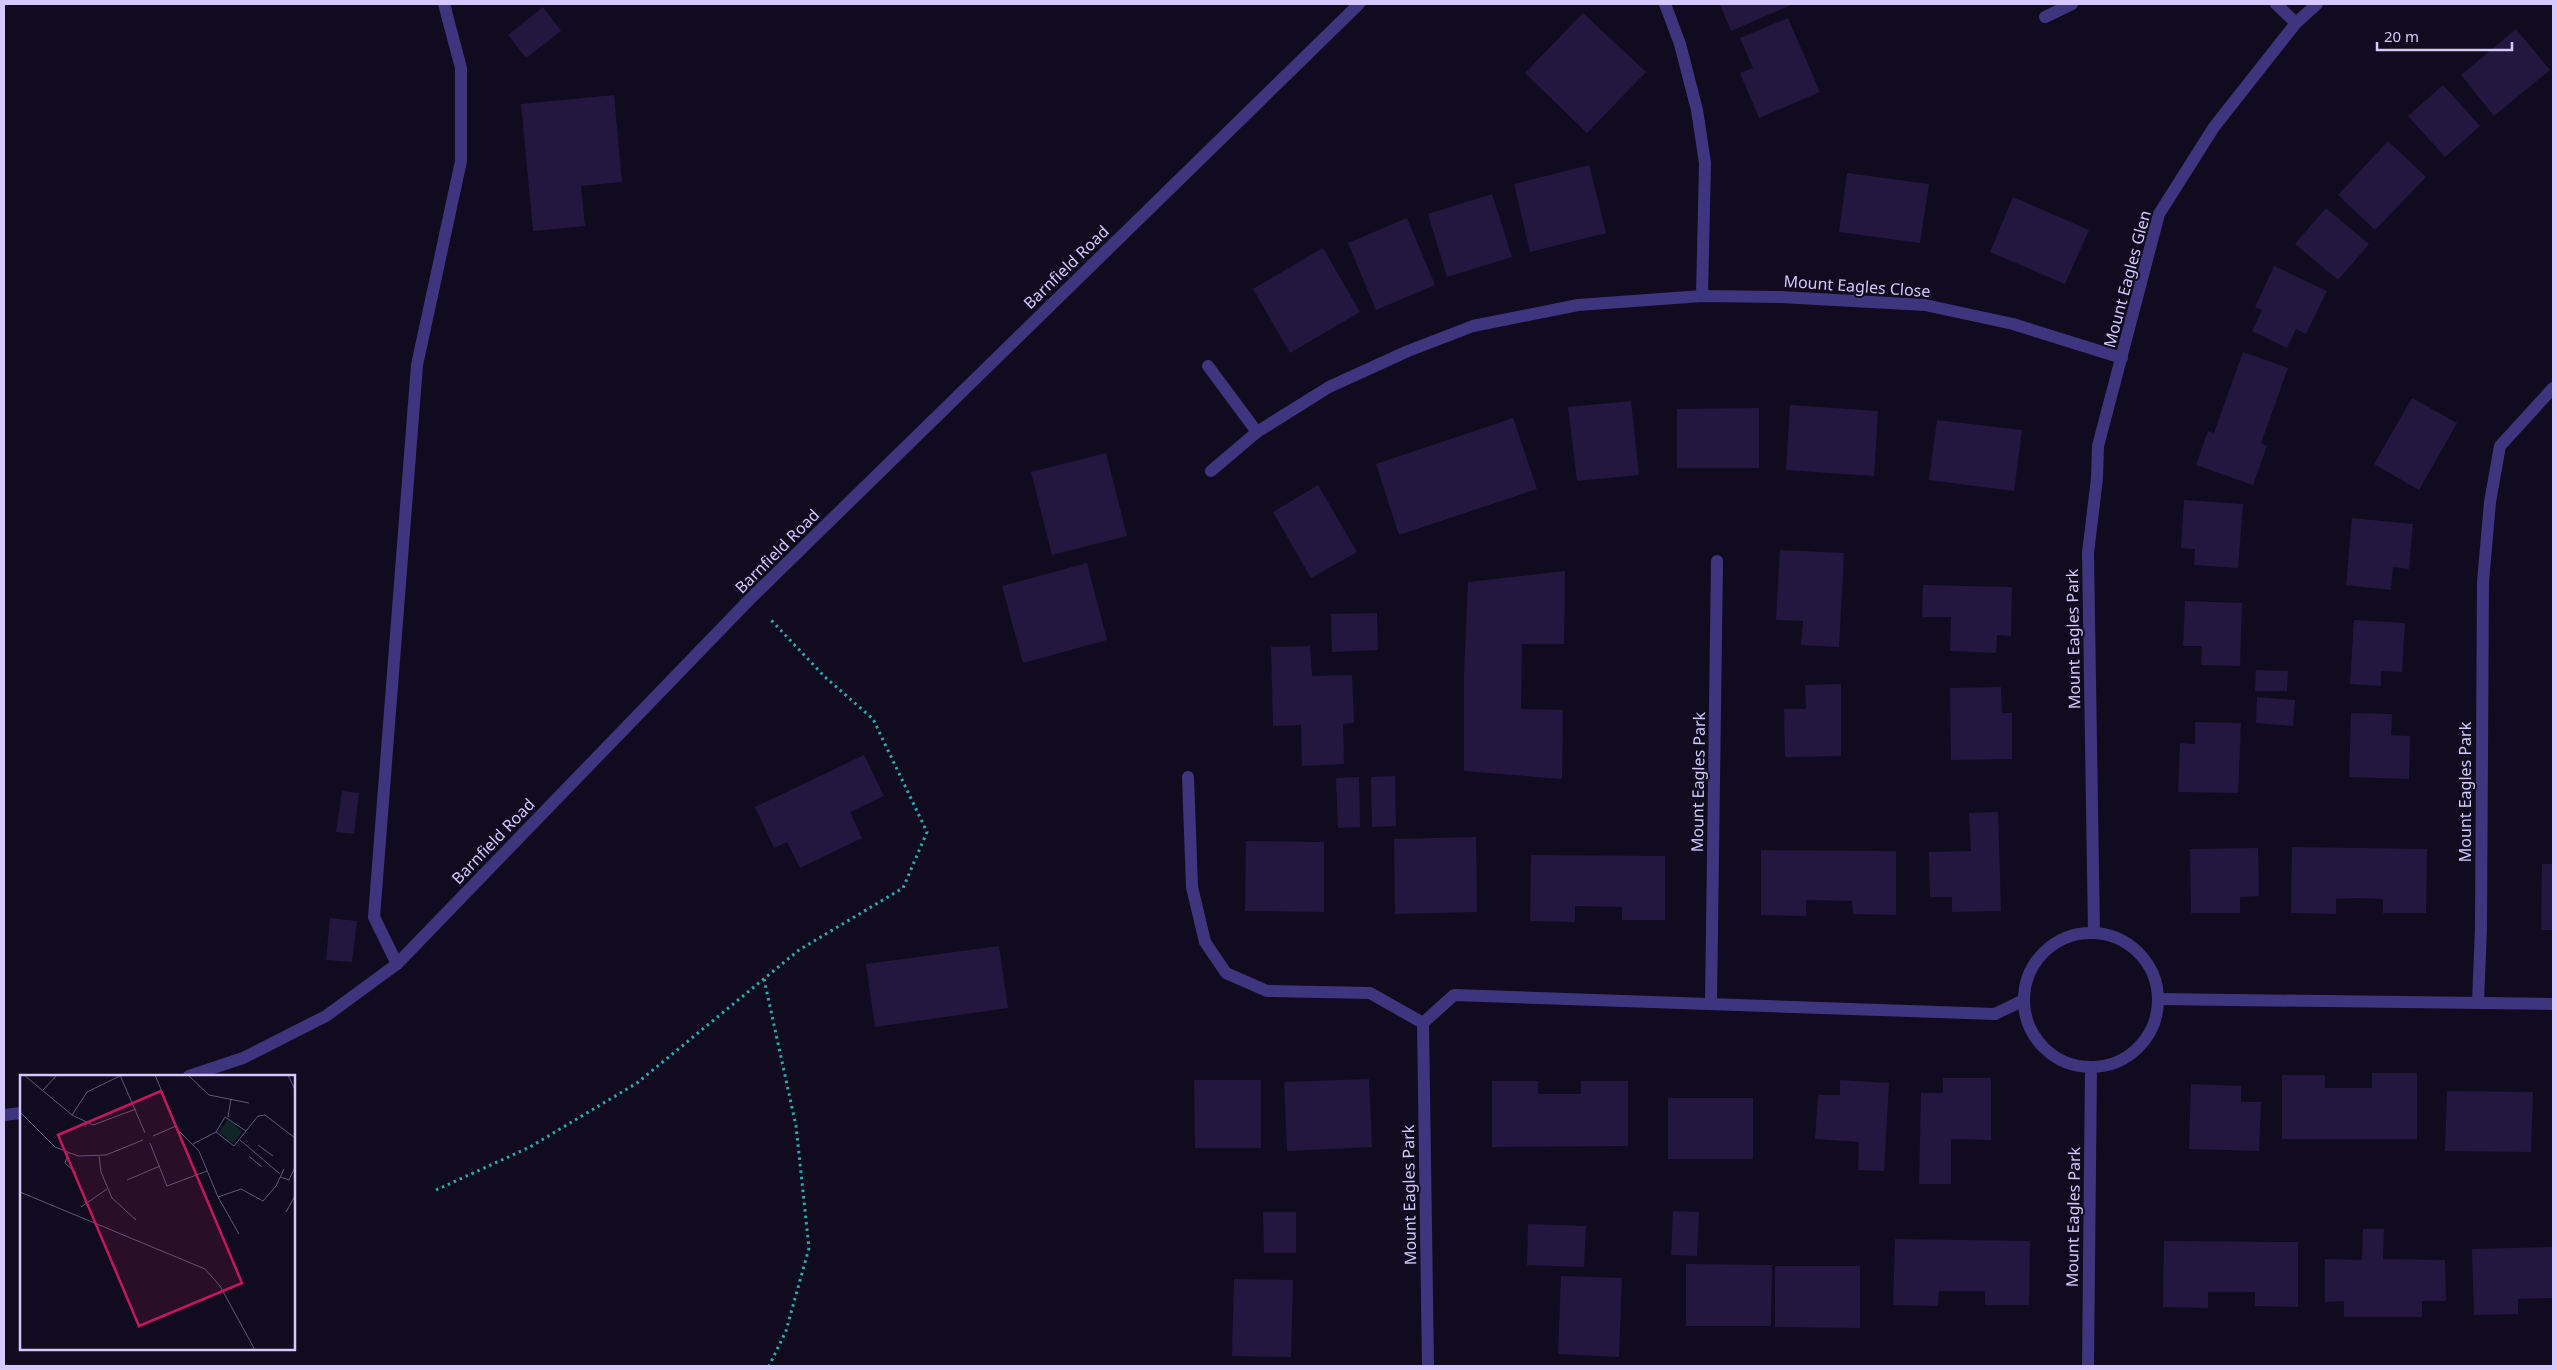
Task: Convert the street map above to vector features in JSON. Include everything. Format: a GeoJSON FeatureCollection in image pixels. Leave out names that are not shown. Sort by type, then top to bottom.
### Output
{"type":"FeatureCollection","features":[{"type":"Feature","properties":{"kind":"street"},"geometry":{"type":"LineString","coordinates":[[397,964],[374,917],[417,365],[461,162],[460,68],[444,4]]}},
{"type":"Feature","properties":{"kind":"street","name":"Barnfield Road"},"geometry":{"type":"LineString","coordinates":[[192,1075],[243,1058],[326,1016],[397,964],[750,599],[1358,4]]}},
{"type":"Feature","properties":{"kind":"street"},"geometry":{"type":"LineString","coordinates":[[1665,4],[1680,44],[1697,110],[1705,163],[1702,296]]}},
{"type":"Feature","properties":{"kind":"street"},"geometry":{"type":"LineString","coordinates":[[2044,17],[2072,4]]}},
{"type":"Feature","properties":{"kind":"street"},"geometry":{"type":"LineString","coordinates":[[2276,4],[2296,23]]}},
{"type":"Feature","properties":{"kind":"street","name":"Mount Eagles Glen"},"geometry":{"type":"LineString","coordinates":[[2088,553],[2098,446],[2160,214],[2214,127],[2296,23],[2317,4]]}},
{"type":"Feature","properties":{"kind":"street","name":"Mount Eagles Close"},"geometry":{"type":"LineString","coordinates":[[1211,471],[1257,432],[1329,388],[1408,350],[1473,326],[1578,305],[1702,296],[1782,297],[1924,305],[2013,324],[2122,358]]}},
{"type":"Feature","properties":{"kind":"street"},"geometry":{"type":"LineString","coordinates":[[1208,366],[1257,432]]}},
{"type":"Feature","properties":{"kind":"street","name":"Mount Eagles Park"},"geometry":{"type":"LineString","coordinates":[[2478,1002],[2481,928],[2483,582],[2490,502],[2500,446],[2553,388]]}},
{"type":"Feature","properties":{"kind":"street","name":"Mount Eagles Park"},"geometry":{"type":"LineString","coordinates":[[2088,553],[2094,933]]}},
{"type":"Feature","properties":{"kind":"street","name":"Mount Eagles Park"},"geometry":{"type":"LineString","coordinates":[[1711,1003],[1717,562]]}},
{"type":"Feature","properties":{"kind":"street"},"geometry":{"type":"LineString","coordinates":[[1188,777],[1192,887],[1205,942],[1226,973],[1267,992],[1370,992],[1423,1022],[1454,995],[1995,1014],[2024,1000]]}},
{"type":"Feature","properties":{"kind":"street"},"geometry":{"type":"LineString","coordinates":[[2094,933],[2114,937],[2132,947],[2145,961],[2155,979],[2158,999],[2152,1026],[2146,1039],[2131,1054],[2112,1064],[2091,1068],[2070,1064],[2051,1055],[2036,1040],[2027,1021],[2024,1000],[2027,979],[2038,960],[2048,950],[2072,936],[2094,933]]}},
{"type":"Feature","properties":{"kind":"street"},"geometry":{"type":"LineString","coordinates":[[2158,999],[2553,1004]]}},
{"type":"Feature","properties":{"kind":"street","name":"Mount Eagles Park"},"geometry":{"type":"LineString","coordinates":[[1423,1022],[1428,1366]]}},
{"type":"Feature","properties":{"kind":"street","name":"Mount Eagles Park"},"geometry":{"type":"LineString","coordinates":[[2088,1366],[2091,1068]]}},
{"type":"Feature","properties":{"kind":"street"},"geometry":{"type":"LineString","coordinates":[[4,1115],[20,1113]]}},
{"type":"Feature","properties":{"kind":"path"},"geometry":{"type":"LineString","coordinates":[[436,1190],[530,1148],[637,1083],[799,950],[903,888],[927,832],[873,719],[825,677],[750,599]]}},
{"type":"Feature","properties":{"kind":"path"},"geometry":{"type":"LineString","coordinates":[[764,979],[796,1126],[809,1248],[786,1331],[769,1366]]}},
{"type":"Feature","properties":{"kind":"building"},"geometry":{"type":"Polygon","coordinates":[[[1720,4],[1790,4],[1791,5],[1731,31],[1720,4]]]}},
{"type":"Feature","properties":{"kind":"building"},"geometry":{"type":"Polygon","coordinates":[[[543,7],[561,31],[526,58],[508,35],[543,7]]]}},
{"type":"Feature","properties":{"kind":"building"},"geometry":{"type":"Polygon","coordinates":[[[1583,13],[1646,72],[1587,133],[1525,73],[1583,13]]]}},
{"type":"Feature","properties":{"kind":"building"},"geometry":{"type":"Polygon","coordinates":[[[1788,18],[1820,92],[1759,118],[1740,73],[1753,68],[1740,38],[1788,18]]]}},
{"type":"Feature","properties":{"kind":"building"},"geometry":{"type":"Polygon","coordinates":[[[2516,29],[2550,70],[2494,116],[2461,75],[2516,29]]]}},
{"type":"Feature","properties":{"kind":"building"},"geometry":{"type":"Polygon","coordinates":[[[2443,85],[2480,126],[2445,157],[2408,116],[2443,85]]]}},
{"type":"Feature","properties":{"kind":"building"},"geometry":{"type":"Polygon","coordinates":[[[614,95],[622,182],[581,186],[585,226],[533,231],[521,104],[614,95]]]}},
{"type":"Feature","properties":{"kind":"building"},"geometry":{"type":"Polygon","coordinates":[[[2388,141],[2426,177],[2375,230],[2338,195],[2388,141]]]}},
{"type":"Feature","properties":{"kind":"building"},"geometry":{"type":"Polygon","coordinates":[[[1589,165],[1606,233],[1530,252],[1514,184],[1589,165]]]}},
{"type":"Feature","properties":{"kind":"building"},"geometry":{"type":"Polygon","coordinates":[[[1847,173],[1929,184],[1920,243],[1839,232],[1847,173]]]}},
{"type":"Feature","properties":{"kind":"building"},"geometry":{"type":"Polygon","coordinates":[[[1492,194],[1512,257],[1447,277],[1428,214],[1492,194]]]}},
{"type":"Feature","properties":{"kind":"building"},"geometry":{"type":"Polygon","coordinates":[[[2013,197],[2089,230],[2065,284],[1990,252],[2013,197]]]}},
{"type":"Feature","properties":{"kind":"building"},"geometry":{"type":"Polygon","coordinates":[[[2326,208],[2369,244],[2338,280],[2295,244],[2326,208]]]}},
{"type":"Feature","properties":{"kind":"building"},"geometry":{"type":"Polygon","coordinates":[[[1407,218],[1435,285],[1376,310],[1348,243],[1407,218]]]}},
{"type":"Feature","properties":{"kind":"building"},"geometry":{"type":"Polygon","coordinates":[[[1323,248],[1360,312],[1290,353],[1253,289],[1323,248]]]}},
{"type":"Feature","properties":{"kind":"building"},"geometry":{"type":"Polygon","coordinates":[[[2274,266],[2327,291],[2306,334],[2296,329],[2287,348],[2252,331],[2262,310],[2255,307],[2274,266]]]}},
{"type":"Feature","properties":{"kind":"building"},"geometry":{"type":"Polygon","coordinates":[[[2243,352],[2288,368],[2261,443],[2267,446],[2253,485],[2196,465],[2208,431],[2214,433],[2243,352]]]}},
{"type":"Feature","properties":{"kind":"building"},"geometry":{"type":"Polygon","coordinates":[[[2412,398],[2457,423],[2419,490],[2374,464],[2412,398]]]}},
{"type":"Feature","properties":{"kind":"building"},"geometry":{"type":"Polygon","coordinates":[[[1631,401],[1639,475],[1577,481],[1568,407],[1631,401]]]}},
{"type":"Feature","properties":{"kind":"building"},"geometry":{"type":"Polygon","coordinates":[[[1790,405],[1878,411],[1874,476],[1786,470],[1790,405]]]}},
{"type":"Feature","properties":{"kind":"building"},"geometry":{"type":"Polygon","coordinates":[[[1759,408],[1759,468],[1677,468],[1677,409],[1759,408]]]}},
{"type":"Feature","properties":{"kind":"building"},"geometry":{"type":"Polygon","coordinates":[[[1513,418],[1537,489],[1399,535],[1376,464],[1513,418]]]}},
{"type":"Feature","properties":{"kind":"building"},"geometry":{"type":"Polygon","coordinates":[[[1937,420],[2022,430],[2014,491],[1929,480],[1937,420]]]}},
{"type":"Feature","properties":{"kind":"building"},"geometry":{"type":"Polygon","coordinates":[[[1106,453],[1127,536],[1052,555],[1031,472],[1106,453]]]}},
{"type":"Feature","properties":{"kind":"building"},"geometry":{"type":"Polygon","coordinates":[[[1318,485],[1357,552],[1311,578],[1273,512],[1318,485]]]}},
{"type":"Feature","properties":{"kind":"building"},"geometry":{"type":"Polygon","coordinates":[[[2184,500],[2243,504],[2238,568],[2194,565],[2195,549],[2181,548],[2184,500]]]}},
{"type":"Feature","properties":{"kind":"building"},"geometry":{"type":"Polygon","coordinates":[[[2352,518],[2413,524],[2409,569],[2393,567],[2391,590],[2346,585],[2352,518]]]}},
{"type":"Feature","properties":{"kind":"building"},"geometry":{"type":"Polygon","coordinates":[[[1780,550],[1844,553],[1839,647],[1801,645],[1803,621],[1776,620],[1780,550]]]}},
{"type":"Feature","properties":{"kind":"building"},"geometry":{"type":"Polygon","coordinates":[[[1087,563],[1107,640],[1023,663],[1002,586],[1087,563]]]}},
{"type":"Feature","properties":{"kind":"building"},"geometry":{"type":"Polygon","coordinates":[[[1565,571],[1564,644],[1522,644],[1521,709],[1563,710],[1562,779],[1464,771],[1464,673],[1468,582],[1565,571]]]}},
{"type":"Feature","properties":{"kind":"building"},"geometry":{"type":"Polygon","coordinates":[[[1923,585],[2012,587],[2011,636],[1997,635],[1996,653],[1950,651],[1951,617],[1922,617],[1923,585]]]}},
{"type":"Feature","properties":{"kind":"building"},"geometry":{"type":"Polygon","coordinates":[[[2185,601],[2242,603],[2240,666],[2201,665],[2202,646],[2183,646],[2185,601]]]}},
{"type":"Feature","properties":{"kind":"building"},"geometry":{"type":"Polygon","coordinates":[[[1377,613],[1378,650],[1332,652],[1331,614],[1377,613]]]}},
{"type":"Feature","properties":{"kind":"building"},"geometry":{"type":"Polygon","coordinates":[[[2354,620],[2405,623],[2402,672],[2381,671],[2381,686],[2350,684],[2354,620]]]}},
{"type":"Feature","properties":{"kind":"building"},"geometry":{"type":"Polygon","coordinates":[[[1310,646],[1312,676],[1352,675],[1354,723],[1343,724],[1344,764],[1302,766],[1301,725],[1273,726],[1271,647],[1310,646]]]}},
{"type":"Feature","properties":{"kind":"building"},"geometry":{"type":"Polygon","coordinates":[[[2256,670],[2288,671],[2287,691],[2255,691],[2256,670]]]}},
{"type":"Feature","properties":{"kind":"building"},"geometry":{"type":"Polygon","coordinates":[[[1841,684],[1841,756],[1785,757],[1784,709],[1806,709],[1805,685],[1841,684]]]}},
{"type":"Feature","properties":{"kind":"building"},"geometry":{"type":"Polygon","coordinates":[[[2001,687],[2002,713],[2012,713],[2012,759],[1951,760],[1950,688],[2001,687]]]}},
{"type":"Feature","properties":{"kind":"building"},"geometry":{"type":"Polygon","coordinates":[[[2257,697],[2295,700],[2293,726],[2256,723],[2257,697]]]}},
{"type":"Feature","properties":{"kind":"building"},"geometry":{"type":"Polygon","coordinates":[[[2351,713],[2392,714],[2391,735],[2410,736],[2409,779],[2349,777],[2351,713]]]}},
{"type":"Feature","properties":{"kind":"building"},"geometry":{"type":"Polygon","coordinates":[[[2195,722],[2241,723],[2238,793],[2178,792],[2180,743],[2195,744],[2195,722]]]}},
{"type":"Feature","properties":{"kind":"building"},"geometry":{"type":"Polygon","coordinates":[[[864,755],[884,796],[850,812],[862,838],[800,868],[787,842],[774,848],[755,807],[864,755]]]}},
{"type":"Feature","properties":{"kind":"building"},"geometry":{"type":"Polygon","coordinates":[[[1395,776],[1396,826],[1372,827],[1371,777],[1395,776]]]}},
{"type":"Feature","properties":{"kind":"building"},"geometry":{"type":"Polygon","coordinates":[[[1359,777],[1360,827],[1338,828],[1336,778],[1359,777]]]}},
{"type":"Feature","properties":{"kind":"building"},"geometry":{"type":"Polygon","coordinates":[[[342,791],[359,793],[354,834],[336,832],[342,791]]]}},
{"type":"Feature","properties":{"kind":"building"},"geometry":{"type":"Polygon","coordinates":[[[1998,812],[2001,911],[1952,912],[1952,897],[1930,897],[1929,852],[1971,851],[1969,813],[1998,812]]]}},
{"type":"Feature","properties":{"kind":"building"},"geometry":{"type":"Polygon","coordinates":[[[1476,837],[1477,912],[1395,914],[1394,839],[1476,837]]]}},
{"type":"Feature","properties":{"kind":"building"},"geometry":{"type":"Polygon","coordinates":[[[1246,841],[1324,842],[1324,912],[1245,911],[1246,841]]]}},
{"type":"Feature","properties":{"kind":"building"},"geometry":{"type":"Polygon","coordinates":[[[2292,847],[2427,849],[2426,913],[2383,913],[2383,899],[2358,898],[2336,899],[2336,914],[2291,913],[2292,847]]]}},
{"type":"Feature","properties":{"kind":"building"},"geometry":{"type":"Polygon","coordinates":[[[2258,848],[2259,896],[2240,897],[2240,913],[2191,913],[2190,849],[2258,848]]]}},
{"type":"Feature","properties":{"kind":"building"},"geometry":{"type":"Polygon","coordinates":[[[1761,850],[1896,851],[1896,915],[1853,914],[1852,901],[1806,900],[1806,916],[1761,915],[1761,850]]]}},
{"type":"Feature","properties":{"kind":"building"},"geometry":{"type":"Polygon","coordinates":[[[1531,855],[1665,856],[1665,920],[1622,920],[1622,907],[1575,906],[1575,922],[1530,921],[1531,855]]]}},
{"type":"Feature","properties":{"kind":"building"},"geometry":{"type":"Polygon","coordinates":[[[2542,864],[2553,864],[2553,930],[2541,930],[2542,864]]]}},
{"type":"Feature","properties":{"kind":"building"},"geometry":{"type":"Polygon","coordinates":[[[330,918],[357,921],[352,962],[326,960],[330,918]]]}},
{"type":"Feature","properties":{"kind":"building"},"geometry":{"type":"Polygon","coordinates":[[[999,946],[1008,1008],[875,1027],[866,964],[999,946]]]}},
{"type":"Feature","properties":{"kind":"building"},"geometry":{"type":"Polygon","coordinates":[[[2372,1073],[2417,1073],[2417,1139],[2282,1139],[2282,1075],[2325,1075],[2325,1088],[2372,1088],[2372,1073]]]}},
{"type":"Feature","properties":{"kind":"building"},"geometry":{"type":"Polygon","coordinates":[[[1943,1078],[1991,1078],[1991,1140],[1951,1139],[1951,1184],[1919,1184],[1921,1093],[1943,1093],[1943,1078]]]}},
{"type":"Feature","properties":{"kind":"building"},"geometry":{"type":"Polygon","coordinates":[[[1369,1079],[1372,1147],[1287,1151],[1284,1082],[1369,1079]]]}},
{"type":"Feature","properties":{"kind":"building"},"geometry":{"type":"Polygon","coordinates":[[[1194,1080],[1261,1080],[1261,1148],[1195,1148],[1194,1080]]]}},
{"type":"Feature","properties":{"kind":"building"},"geometry":{"type":"Polygon","coordinates":[[[1840,1080],[1889,1083],[1884,1171],[1858,1170],[1859,1142],[1815,1139],[1818,1095],[1840,1095],[1840,1080]]]}},
{"type":"Feature","properties":{"kind":"building"},"geometry":{"type":"Polygon","coordinates":[[[1492,1081],[1538,1081],[1538,1094],[1581,1094],[1581,1081],[1628,1081],[1628,1146],[1492,1147],[1492,1081]]]}},
{"type":"Feature","properties":{"kind":"building"},"geometry":{"type":"Polygon","coordinates":[[[2191,1084],[2241,1086],[2241,1102],[2261,1102],[2259,1151],[2189,1149],[2191,1084]]]}},
{"type":"Feature","properties":{"kind":"building"},"geometry":{"type":"Polygon","coordinates":[[[2447,1091],[2533,1092],[2531,1152],[2445,1151],[2447,1091]]]}},
{"type":"Feature","properties":{"kind":"building"},"geometry":{"type":"Polygon","coordinates":[[[1668,1098],[1753,1098],[1753,1159],[1668,1159],[1668,1098]]]}},
{"type":"Feature","properties":{"kind":"building"},"geometry":{"type":"Polygon","coordinates":[[[1673,1211],[1699,1212],[1697,1256],[1671,1255],[1673,1211]]]}},
{"type":"Feature","properties":{"kind":"building"},"geometry":{"type":"Polygon","coordinates":[[[1263,1212],[1296,1212],[1296,1253],[1264,1253],[1263,1212]]]}},
{"type":"Feature","properties":{"kind":"building"},"geometry":{"type":"Polygon","coordinates":[[[1528,1224],[1586,1226],[1584,1267],[1527,1265],[1528,1224]]]}},
{"type":"Feature","properties":{"kind":"building"},"geometry":{"type":"Polygon","coordinates":[[[2363,1229],[2384,1229],[2383,1259],[2445,1260],[2446,1301],[2422,1301],[2422,1317],[2344,1317],[2344,1301],[2325,1302],[2325,1259],[2362,1260],[2363,1229]]]}},
{"type":"Feature","properties":{"kind":"building"},"geometry":{"type":"Polygon","coordinates":[[[1895,1239],[2030,1241],[2029,1305],[1985,1305],[1985,1291],[1939,1291],[1938,1306],[1893,1305],[1895,1239]]]}},
{"type":"Feature","properties":{"kind":"building"},"geometry":{"type":"Polygon","coordinates":[[[2164,1241],[2298,1242],[2298,1307],[2255,1306],[2255,1292],[2208,1292],[2208,1308],[2163,1307],[2164,1241]]]}},
{"type":"Feature","properties":{"kind":"building"},"geometry":{"type":"Polygon","coordinates":[[[2553,1247],[2553,1298],[2518,1299],[2518,1314],[2474,1315],[2472,1249],[2553,1247]]]}},
{"type":"Feature","properties":{"kind":"building"},"geometry":{"type":"Polygon","coordinates":[[[1686,1264],[1772,1265],[1771,1326],[1686,1326],[1686,1264]]]}},
{"type":"Feature","properties":{"kind":"building"},"geometry":{"type":"Polygon","coordinates":[[[1775,1266],[1860,1266],[1860,1328],[1775,1327],[1775,1266]]]}},
{"type":"Feature","properties":{"kind":"building"},"geometry":{"type":"Polygon","coordinates":[[[1561,1276],[1622,1278],[1619,1357],[1558,1354],[1561,1276]]]}},
{"type":"Feature","properties":{"kind":"building"},"geometry":{"type":"Polygon","coordinates":[[[1234,1279],[1293,1280],[1291,1357],[1232,1356],[1234,1279]]]}}]}
